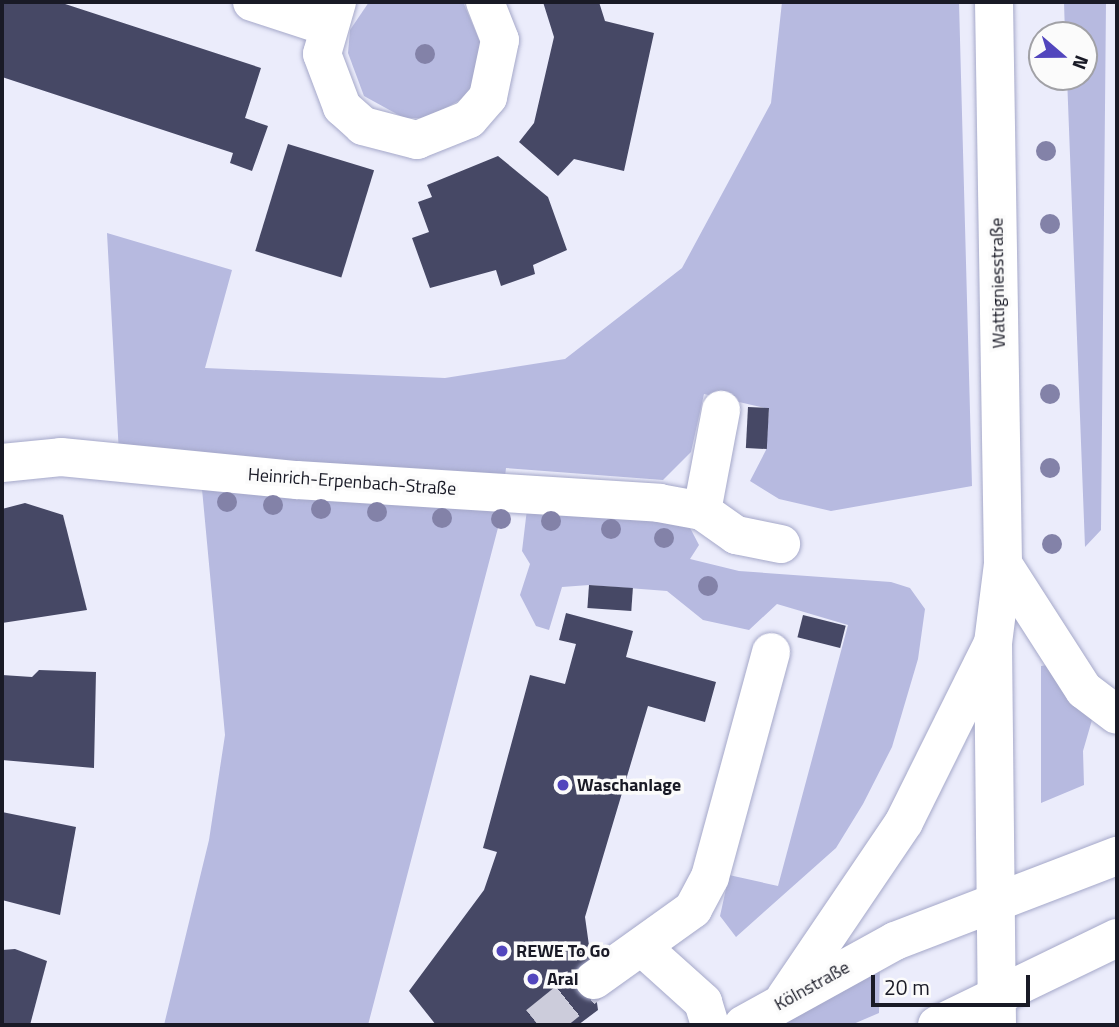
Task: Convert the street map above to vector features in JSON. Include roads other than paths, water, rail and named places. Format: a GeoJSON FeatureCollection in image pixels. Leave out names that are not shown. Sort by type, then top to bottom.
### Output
{"type":"FeatureCollection","features":[{"type":"Feature","properties":{"kind":"street"},"geometry":{"type":"LineString","coordinates":[[252,2],[331,14],[322,54],[342,107],[363,126],[417,140],[469,119],[488,97],[500,40],[485,2]]}},
{"type":"Feature","properties":{"kind":"street","name":"Wattigniesstraße"},"geometry":{"type":"LineString","coordinates":[[994,2],[1003,565],[993,643],[997,1011]]}},
{"type":"Feature","properties":{"kind":"street"},"geometry":{"type":"LineString","coordinates":[[721,410],[702,511],[736,536],[781,544]]}},
{"type":"Feature","properties":{"kind":"street","name":"Heinrich-Erpenbach-Straße"},"geometry":{"type":"LineString","coordinates":[[2,463],[61,457],[702,511]]}},
{"type":"Feature","properties":{"kind":"street"},"geometry":{"type":"LineString","coordinates":[[1003,565],[1084,690],[1117,715]]}},
{"type":"Feature","properties":{"kind":"street"},"geometry":{"type":"LineString","coordinates":[[785,998],[904,822],[993,643]]}},
{"type":"Feature","properties":{"kind":"street"},"geometry":{"type":"LineString","coordinates":[[594,980],[643,948],[693,909],[710,877],[771,652]]}},
{"type":"Feature","properties":{"kind":"street","name":"Kölnstraße"},"geometry":{"type":"LineString","coordinates":[[743,1025],[785,998],[997,897],[1117,856]]}},
{"type":"Feature","properties":{"kind":"street"},"geometry":{"type":"LineString","coordinates":[[937,1025],[997,1011],[1117,938]]}},
{"type":"Feature","properties":{"kind":"street"},"geometry":{"type":"LineString","coordinates":[[643,948],[703,1002],[710,1025]]}},
{"type":"Feature","properties":{"kind":"tunnel"},"geometry":{"type":"LineString","coordinates":[[538,1025],[594,980]]}},
{"type":"Feature","properties":{"kind":"place","name":"Waschanlage"},"geometry":{"type":"Point","coordinates":[563,785]}},
{"type":"Feature","properties":{"kind":"place","name":"REWE To Go"},"geometry":{"type":"Point","coordinates":[502,951]}},
{"type":"Feature","properties":{"kind":"place","name":"Aral"},"geometry":{"type":"Point","coordinates":[533,979]}}]}
